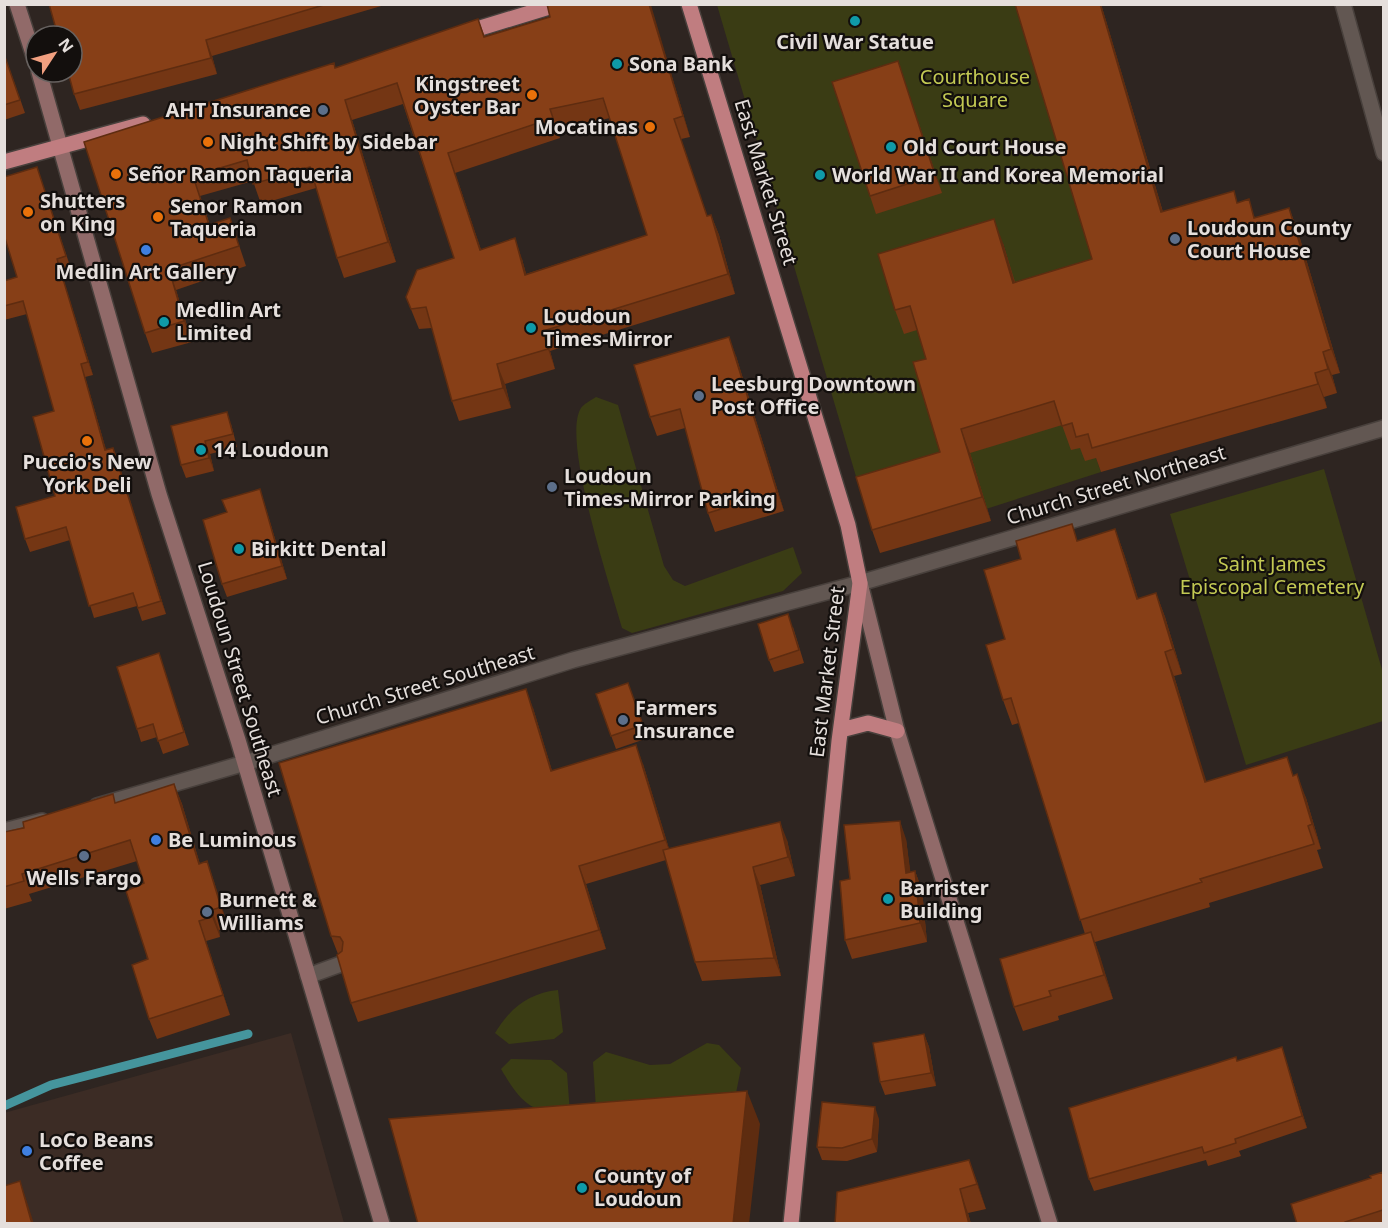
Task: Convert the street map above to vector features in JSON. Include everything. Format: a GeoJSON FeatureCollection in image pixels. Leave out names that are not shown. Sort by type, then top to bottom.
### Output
{"type":"FeatureCollection","features":[{"type":"Feature","properties":{"kind":"main road"},"geometry":{"type":"LineString","coordinates":[[17,4],[24,26]]}},
{"type":"Feature","properties":{"kind":"main road"},"geometry":{"type":"LineString","coordinates":[[446,38],[559,4]]}},
{"type":"Feature","properties":{"kind":"main road","name":"East Market Street"},"geometry":{"type":"LineString","coordinates":[[689,4],[848,525],[860,583],[841,730],[791,1224]]}},
{"type":"Feature","properties":{"kind":"main road","name":"Loudoun Street Southeast"},"geometry":{"type":"LineString","coordinates":[[43,84],[159,494],[245,764],[382,1224]]}},
{"type":"Feature","properties":{"kind":"main road"},"geometry":{"type":"LineString","coordinates":[[4,162],[153,121]]}},
{"type":"Feature","properties":{"kind":"main road"},"geometry":{"type":"LineString","coordinates":[[860,583],[897,731],[1050,1224]]}},
{"type":"Feature","properties":{"kind":"main road"},"geometry":{"type":"LineString","coordinates":[[841,730],[868,723],[897,731]]}},
{"type":"Feature","properties":{"kind":"street"},"geometry":{"type":"LineString","coordinates":[[1343,4],[1383,153]]}},
{"type":"Feature","properties":{"kind":"street","name":"Church Street Northeast"},"geometry":{"type":"LineString","coordinates":[[860,583],[1383,428]]}},
{"type":"Feature","properties":{"kind":"street","name":"Church Street Southeast"},"geometry":{"type":"LineString","coordinates":[[84,809],[245,764],[573,660],[860,583]]}},
{"type":"Feature","properties":{"kind":"street"},"geometry":{"type":"LineString","coordinates":[[4,831],[52,818]]}},
{"type":"Feature","properties":{"kind":"street"},"geometry":{"type":"LineString","coordinates":[[308,976],[341,964]]}},
{"type":"Feature","properties":{"kind":"shaded area"},"geometry":{"type":"Polygon","coordinates":[[[291,1033],[344,1223],[5,1223],[4,1113],[291,1033]]]}},
{"type":"Feature","properties":{"kind":"green space","name":"Courthouse Square"},"geometry":{"type":"Polygon","coordinates":[[[717,5],[1017,5],[1101,283],[1022,307],[1003,243],[932,326],[1063,425],[1081,447],[1096,458],[1101,472],[986,509],[970,457],[860,490],[717,5]]]}},
{"type":"Feature","properties":{"kind":"green space"},"geometry":{"type":"Polygon","coordinates":[[[596,397],[618,405],[664,566],[673,580],[685,586],[793,547],[802,573],[783,591],[632,633],[622,628],[590,515],[577,450],[577,425],[581,408],[596,397]]]}},
{"type":"Feature","properties":{"kind":"green space","name":"Saint James Episcopal Cemetery"},"geometry":{"type":"Polygon","coordinates":[[[1324,469],[1383,673],[1383,721],[1246,765],[1170,514],[1324,469]]]}},
{"type":"Feature","properties":{"kind":"green space"},"geometry":{"type":"Polygon","coordinates":[[[558,990],[563,1032],[554,1039],[509,1044],[495,1033],[507,1016],[521,1003],[538,994],[558,990]]]}},
{"type":"Feature","properties":{"kind":"green space"},"geometry":{"type":"Polygon","coordinates":[[[707,1043],[719,1045],[741,1068],[736,1093],[596,1108],[593,1062],[606,1052],[650,1065],[670,1064],[707,1043]]]}},
{"type":"Feature","properties":{"kind":"green space"},"geometry":{"type":"Polygon","coordinates":[[[511,1059],[551,1060],[567,1073],[570,1113],[545,1111],[528,1104],[521,1098],[501,1069],[511,1059]]]}},
{"type":"Feature","properties":{"kind":"building"},"geometry":{"type":"Polygon","coordinates":[[[49,4],[327,4],[206,40],[211,58],[74,94],[71,84],[84,84],[84,24],[55,24],[49,4]]]}},
{"type":"Feature","properties":{"kind":"building"},"geometry":{"type":"Polygon","coordinates":[[[547,4],[649,4],[683,116],[674,119],[707,216],[711,215],[728,274],[543,331],[548,349],[497,364],[503,388],[452,401],[426,307],[411,309],[406,297],[417,270],[454,258],[397,83],[345,100],[388,242],[337,258],[310,167],[253,184],[247,160],[193,176],[209,225],[230,218],[239,246],[169,269],[184,321],[145,333],[84,142],[334,63],[335,68],[478,19],[484,37],[550,17],[547,4]],[[603,98],[550,109],[553,118],[448,153],[480,250],[515,238],[525,275],[647,235],[603,98]]]}},
{"type":"Feature","properties":{"kind":"building","name":"Loudoun County Court House"},"geometry":{"type":"Polygon","coordinates":[[[1015,4],[1100,4],[1161,212],[1234,191],[1237,203],[1249,199],[1254,218],[1289,208],[1331,349],[1323,352],[1328,369],[1315,373],[1318,384],[1092,448],[1088,434],[1076,437],[1072,423],[1062,426],[1054,401],[961,429],[982,497],[872,530],[856,477],[940,452],[913,362],[926,359],[910,306],[895,310],[878,254],[994,219],[1013,283],[1092,259],[1015,4]]]}},
{"type":"Feature","properties":{"kind":"building"},"geometry":{"type":"Polygon","coordinates":[[[4,54],[20,100],[4,105],[4,54]]]}},
{"type":"Feature","properties":{"kind":"building","name":"Old Court House"},"geometry":{"type":"Polygon","coordinates":[[[898,61],[935,175],[870,196],[832,82],[898,61]]]}},
{"type":"Feature","properties":{"kind":"building"},"geometry":{"type":"Polygon","coordinates":[[[37,167],[66,256],[57,259],[88,362],[81,364],[105,450],[113,448],[161,601],[138,608],[133,593],[89,606],[66,527],[25,539],[16,507],[55,496],[33,417],[54,411],[23,301],[4,306],[4,281],[17,277],[4,235],[4,177],[37,167]]]}},
{"type":"Feature","properties":{"kind":"building"},"geometry":{"type":"Polygon","coordinates":[[[729,337],[777,492],[708,513],[680,409],[650,417],[634,365],[729,337]]]}},
{"type":"Feature","properties":{"kind":"building"},"geometry":{"type":"Polygon","coordinates":[[[227,412],[233,434],[205,441],[209,458],[181,465],[171,426],[227,412]]]}},
{"type":"Feature","properties":{"kind":"building","name":"Birkitt Dental"},"geometry":{"type":"Polygon","coordinates":[[[260,489],[282,566],[222,584],[203,520],[227,512],[222,500],[260,489]]]}},
{"type":"Feature","properties":{"kind":"building"},"geometry":{"type":"Polygon","coordinates":[[[1072,524],[1077,541],[1115,529],[1137,599],[1156,593],[1173,649],[1165,652],[1205,782],[1287,757],[1293,776],[1297,774],[1312,824],[1308,826],[1314,844],[1200,879],[1202,882],[1080,920],[1011,698],[1003,700],[986,645],[1005,639],[984,570],[1021,559],[1016,541],[1072,524]]]}},
{"type":"Feature","properties":{"kind":"building"},"geometry":{"type":"Polygon","coordinates":[[[788,614],[799,650],[769,660],[758,624],[788,614]]]}},
{"type":"Feature","properties":{"kind":"building"},"geometry":{"type":"Polygon","coordinates":[[[159,653],[184,732],[158,741],[153,724],[137,729],[117,667],[159,653]]]}},
{"type":"Feature","properties":{"kind":"building"},"geometry":{"type":"Polygon","coordinates":[[[628,683],[643,725],[611,736],[596,694],[628,683]]]}},
{"type":"Feature","properties":{"kind":"building"},"geometry":{"type":"Polygon","coordinates":[[[526,689],[551,771],[636,745],[665,840],[579,866],[599,930],[351,1003],[337,955],[342,951],[343,942],[340,937],[331,936],[279,763],[526,689]]]}},
{"type":"Feature","properties":{"kind":"building"},"geometry":{"type":"Polygon","coordinates":[[[174,784],[199,864],[207,861],[221,907],[212,910],[212,917],[199,921],[223,995],[149,1019],[132,965],[148,959],[126,891],[144,883],[130,840],[22,874],[24,881],[4,887],[4,832],[24,828],[23,822],[113,794],[115,803],[174,784]]]}},
{"type":"Feature","properties":{"kind":"building","name":"Barrister Building"},"geometry":{"type":"Polygon","coordinates":[[[900,821],[906,873],[915,871],[920,923],[845,940],[840,881],[850,879],[844,825],[900,821]]]}},
{"type":"Feature","properties":{"kind":"building"},"geometry":{"type":"Polygon","coordinates":[[[780,822],[788,857],[753,867],[774,958],[695,962],[663,850],[780,822]]]}},
{"type":"Feature","properties":{"kind":"building"},"geometry":{"type":"Polygon","coordinates":[[[1091,932],[1104,975],[1049,991],[1051,996],[1014,1007],[1000,959],[1091,932]]]}},
{"type":"Feature","properties":{"kind":"building"},"geometry":{"type":"Polygon","coordinates":[[[924,1034],[931,1073],[880,1082],[873,1043],[924,1034]]]}},
{"type":"Feature","properties":{"kind":"building"},"geometry":{"type":"Polygon","coordinates":[[[1282,1047],[1302,1116],[1235,1139],[1236,1143],[1204,1153],[1202,1147],[1089,1179],[1069,1108],[1236,1057],[1237,1061],[1282,1047]]]}},
{"type":"Feature","properties":{"kind":"building","name":"County of Loudoun"},"geometry":{"type":"Polygon","coordinates":[[[747,1091],[733,1224],[418,1224],[389,1119],[747,1091]]]}},
{"type":"Feature","properties":{"kind":"building"},"geometry":{"type":"Polygon","coordinates":[[[822,1102],[875,1107],[872,1139],[842,1148],[817,1147],[822,1102]]]}},
{"type":"Feature","properties":{"kind":"building"},"geometry":{"type":"Polygon","coordinates":[[[969,1160],[977,1184],[960,1189],[969,1224],[835,1224],[837,1192],[969,1160]]]}},
{"type":"Feature","properties":{"kind":"building"},"geometry":{"type":"Polygon","coordinates":[[[1383,1172],[1383,1210],[1345,1222],[1345,1224],[1297,1224],[1291,1204],[1383,1172]]]}},
{"type":"Feature","properties":{"kind":"building"},"geometry":{"type":"Polygon","coordinates":[[[20,1181],[32,1224],[4,1224],[4,1186],[20,1181]]]}},
{"type":"Feature","properties":{"kind":"waterway"},"geometry":{"type":"LineString","coordinates":[[4,1106],[51,1085],[248,1034]]}},
{"type":"Feature","properties":{"kind":"place","name":"Civil War Statue"},"geometry":{"type":"Point","coordinates":[855,21]}},
{"type":"Feature","properties":{"kind":"place","name":"Sona Bank"},"geometry":{"type":"Point","coordinates":[617,64]}},
{"type":"Feature","properties":{"kind":"place","name":"Kingstreet Oyster Bar"},"geometry":{"type":"Point","coordinates":[532,95]}},
{"type":"Feature","properties":{"kind":"place","name":"AHT Insurance"},"geometry":{"type":"Point","coordinates":[323,110]}},
{"type":"Feature","properties":{"kind":"place","name":"Mocatinas"},"geometry":{"type":"Point","coordinates":[650,127]}},
{"type":"Feature","properties":{"kind":"place","name":"Night Shift by Sidebar"},"geometry":{"type":"Point","coordinates":[208,142]}},
{"type":"Feature","properties":{"kind":"place","name":"Old Court House"},"geometry":{"type":"Point","coordinates":[891,147]}},
{"type":"Feature","properties":{"kind":"place","name":"Señor Ramon Taqueria"},"geometry":{"type":"Point","coordinates":[116,174]}},
{"type":"Feature","properties":{"kind":"place","name":"World War II and Korea Memorial"},"geometry":{"type":"Point","coordinates":[820,175]}},
{"type":"Feature","properties":{"kind":"place","name":"Shutters on King"},"geometry":{"type":"Point","coordinates":[28,212]}},
{"type":"Feature","properties":{"kind":"place","name":"Senor Ramon Taqueria"},"geometry":{"type":"Point","coordinates":[158,217]}},
{"type":"Feature","properties":{"kind":"place","name":"Loudoun County Court House"},"geometry":{"type":"Point","coordinates":[1175,239]}},
{"type":"Feature","properties":{"kind":"place","name":"Medlin Art Gallery"},"geometry":{"type":"Point","coordinates":[146,250]}},
{"type":"Feature","properties":{"kind":"place","name":"Medlin Art Limited"},"geometry":{"type":"Point","coordinates":[164,322]}},
{"type":"Feature","properties":{"kind":"place","name":"Loudoun Times-Mirror"},"geometry":{"type":"Point","coordinates":[531,328]}},
{"type":"Feature","properties":{"kind":"place","name":"Leesburg Downtown Post Office"},"geometry":{"type":"Point","coordinates":[699,396]}},
{"type":"Feature","properties":{"kind":"place","name":"Puccio's New York Deli"},"geometry":{"type":"Point","coordinates":[87,441]}},
{"type":"Feature","properties":{"kind":"place","name":"14 Loudoun"},"geometry":{"type":"Point","coordinates":[201,450]}},
{"type":"Feature","properties":{"kind":"place","name":"Loudoun Times-Mirror Parking"},"geometry":{"type":"Point","coordinates":[552,487]}},
{"type":"Feature","properties":{"kind":"place","name":"Birkitt Dental"},"geometry":{"type":"Point","coordinates":[239,549]}},
{"type":"Feature","properties":{"kind":"place","name":"Farmers Insurance"},"geometry":{"type":"Point","coordinates":[623,720]}},
{"type":"Feature","properties":{"kind":"place","name":"Be Luminous"},"geometry":{"type":"Point","coordinates":[156,840]}},
{"type":"Feature","properties":{"kind":"place","name":"Wells Fargo"},"geometry":{"type":"Point","coordinates":[84,856]}},
{"type":"Feature","properties":{"kind":"place","name":"Barrister Building"},"geometry":{"type":"Point","coordinates":[888,899]}},
{"type":"Feature","properties":{"kind":"place","name":"Burnett & Williams"},"geometry":{"type":"Point","coordinates":[207,912]}},
{"type":"Feature","properties":{"kind":"place","name":"LoCo Beans Coffee"},"geometry":{"type":"Point","coordinates":[27,1151]}},
{"type":"Feature","properties":{"kind":"place","name":"County of Loudoun"},"geometry":{"type":"Point","coordinates":[582,1188]}}]}
